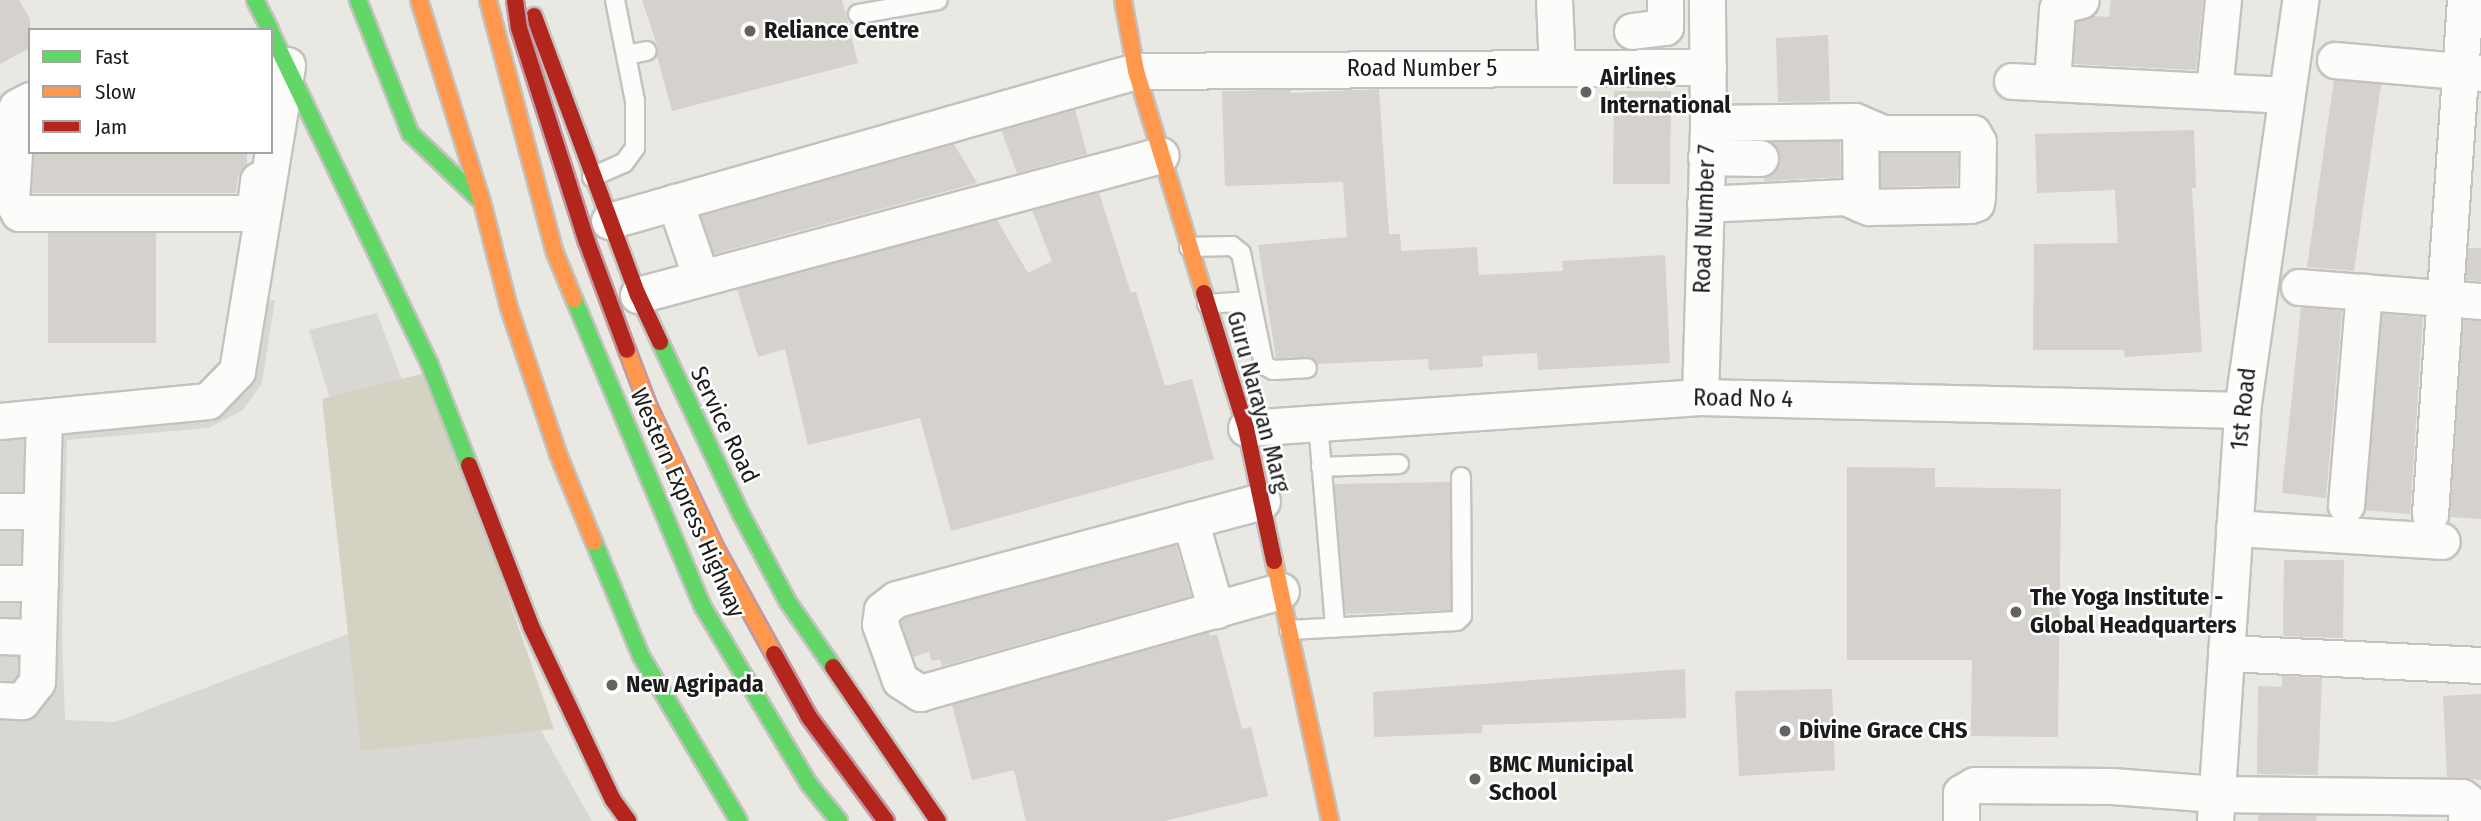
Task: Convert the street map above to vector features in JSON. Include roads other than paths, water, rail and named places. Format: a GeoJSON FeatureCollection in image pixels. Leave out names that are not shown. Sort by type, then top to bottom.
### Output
{"type":"FeatureCollection","features":[{"type":"Feature","properties":{"kind":"main road"},"geometry":{"type":"LineString","coordinates":[[255,0],[269,28]]}},
{"type":"Feature","properties":{"kind":"main road"},"geometry":{"type":"LineString","coordinates":[[358,0],[411,133],[482,202]]}},
{"type":"Feature","properties":{"kind":"main road"},"geometry":{"type":"LineString","coordinates":[[418,0],[482,202],[509,307],[558,454],[641,656],[739,821]]}},
{"type":"Feature","properties":{"kind":"main road"},"geometry":{"type":"LineString","coordinates":[[488,0],[534,182]]}},
{"type":"Feature","properties":{"kind":"main road"},"geometry":{"type":"LineString","coordinates":[[514,0],[519,28],[587,242],[649,408],[716,550],[809,717],[886,821]]}},
{"type":"Feature","properties":{"kind":"main road","name":"Guru Narayan Marg"},"geometry":{"type":"LineString","coordinates":[[1123,0],[1136,71],[1246,428],[1330,821]]}},
{"type":"Feature","properties":{"kind":"main road"},"geometry":{"type":"LineString","coordinates":[[532,8],[534,182]]}},
{"type":"Feature","properties":{"kind":"main road","name":"Service Road"},"geometry":{"type":"LineString","coordinates":[[532,8],[592,177],[638,295],[730,491],[788,602],[938,821]]}},
{"type":"Feature","properties":{"kind":"main road"},"geometry":{"type":"LineString","coordinates":[[273,35],[430,366],[531,626],[613,800],[628,821]]}},
{"type":"Feature","properties":{"kind":"main road","name":"Western Express Highway"},"geometry":{"type":"LineString","coordinates":[[534,182],[555,253],[704,607],[809,784],[839,821]]}},
{"type":"Feature","properties":{"kind":"street"},"geometry":{"type":"LineString","coordinates":[[1554,0],[1557,68]]}},
{"type":"Feature","properties":{"kind":"street","name":"Road Number 7"},"geometry":{"type":"LineString","coordinates":[[1700,397],[1707,140],[1707,0]]}},
{"type":"Feature","properties":{"kind":"street"},"geometry":{"type":"LineString","coordinates":[[2053,83],[2057,9],[2064,4],[2081,0]]}},
{"type":"Feature","properties":{"kind":"street"},"geometry":{"type":"LineString","coordinates":[[2214,91],[2223,0]]}},
{"type":"Feature","properties":{"kind":"street","name":"1st Road"},"geometry":{"type":"LineString","coordinates":[[2216,808],[2242,410],[2300,0]]}},
{"type":"Feature","properties":{"kind":"street"},"geometry":{"type":"LineString","coordinates":[[2234,528],[2436,527],[2445,298],[2471,72],[2465,0]]}},
{"type":"Feature","properties":{"kind":"street"},"geometry":{"type":"LineString","coordinates":[[1654,19],[1708,67]]}},
{"type":"Feature","properties":{"kind":"street"},"geometry":{"type":"LineString","coordinates":[[2335,60],[2471,72]]}},
{"type":"Feature","properties":{"kind":"street"},"geometry":{"type":"LineString","coordinates":[[273,149],[287,65]]}},
{"type":"Feature","properties":{"kind":"street","name":"Road Number 5"},"geometry":{"type":"LineString","coordinates":[[609,221],[1136,71],[1708,67]]}},
{"type":"Feature","properties":{"kind":"street"},"geometry":{"type":"LineString","coordinates":[[2012,81],[2286,95]]}},
{"type":"Feature","properties":{"kind":"street"},"geometry":{"type":"LineString","coordinates":[[28,101],[17,107],[11,199],[19,213],[248,213],[255,206],[257,181],[268,179]]}},
{"type":"Feature","properties":{"kind":"street"},"geometry":{"type":"LineString","coordinates":[[1705,204],[1845,197],[1869,206],[1976,203],[1978,142],[1973,133],[1882,133],[1855,121],[1707,140]]}},
{"type":"Feature","properties":{"kind":"street"},"geometry":{"type":"LineString","coordinates":[[1860,124],[1861,204]]}},
{"type":"Feature","properties":{"kind":"street"},"geometry":{"type":"LineString","coordinates":[[1707,140],[1760,158]]}},
{"type":"Feature","properties":{"kind":"street"},"geometry":{"type":"LineString","coordinates":[[0,421],[208,401],[237,371],[272,154]]}},
{"type":"Feature","properties":{"kind":"street"},"geometry":{"type":"LineString","coordinates":[[638,295],[1161,155]]}},
{"type":"Feature","properties":{"kind":"street"},"geometry":{"type":"LineString","coordinates":[[675,202],[701,278]]}},
{"type":"Feature","properties":{"kind":"street"},"geometry":{"type":"LineString","coordinates":[[2299,287],[2481,300]]}},
{"type":"Feature","properties":{"kind":"street"},"geometry":{"type":"LineString","coordinates":[[2346,505],[2364,292]]}},
{"type":"Feature","properties":{"kind":"street","name":"Road No 4"},"geometry":{"type":"LineString","coordinates":[[1246,428],[1700,397],[2242,410]]}},
{"type":"Feature","properties":{"kind":"street"},"geometry":{"type":"LineString","coordinates":[[0,700],[22,701],[37,682],[44,417]]}},
{"type":"Feature","properties":{"kind":"street"},"geometry":{"type":"LineString","coordinates":[[1262,501],[896,599],[881,610],[880,624],[900,680],[920,692],[1281,591]]}},
{"type":"Feature","properties":{"kind":"street"},"geometry":{"type":"LineString","coordinates":[[0,511],[41,511]]}},
{"type":"Feature","properties":{"kind":"street"},"geometry":{"type":"LineString","coordinates":[[1190,520],[1216,610]]}},
{"type":"Feature","properties":{"kind":"street"},"geometry":{"type":"LineString","coordinates":[[0,583],[40,583]]}},
{"type":"Feature","properties":{"kind":"street"},"geometry":{"type":"LineString","coordinates":[[0,636],[38,637]]}},
{"type":"Feature","properties":{"kind":"street"},"geometry":{"type":"LineString","coordinates":[[2226,653],[2481,665]]}},
{"type":"Feature","properties":{"kind":"street"},"geometry":{"type":"LineString","coordinates":[[1961,821],[1961,793],[1975,785],[2112,786],[2216,808],[2462,797],[2467,801],[2466,821]]}},
{"type":"Feature","properties":{"kind":"lane"},"geometry":{"type":"LineString","coordinates":[[592,177],[624,163],[635,148],[635,101],[615,0]]}},
{"type":"Feature","properties":{"kind":"lane"},"geometry":{"type":"LineString","coordinates":[[858,14],[938,0]]}},
{"type":"Feature","properties":{"kind":"lane"},"geometry":{"type":"LineString","coordinates":[[626,55],[648,51]]}},
{"type":"Feature","properties":{"kind":"lane"},"geometry":{"type":"LineString","coordinates":[[1189,247],[1232,246],[1241,253],[1267,369],[1307,368]]}},
{"type":"Feature","properties":{"kind":"lane"},"geometry":{"type":"LineString","coordinates":[[1207,304],[1251,301]]}},
{"type":"Feature","properties":{"kind":"lane"},"geometry":{"type":"LineString","coordinates":[[1318,424],[1335,627]]}},
{"type":"Feature","properties":{"kind":"lane"},"geometry":{"type":"LineString","coordinates":[[1321,467],[1399,464]]}},
{"type":"Feature","properties":{"kind":"lane"},"geometry":{"type":"LineString","coordinates":[[1289,630],[1457,621],[1462,616],[1461,477]]}},
{"type":"Feature","properties":{"kind":"place","name":"Reliance Centre"},"geometry":{"type":"Point","coordinates":[750,31]}},
{"type":"Feature","properties":{"kind":"place","name":"Airlines International"},"geometry":{"type":"Point","coordinates":[1586,92]}},
{"type":"Feature","properties":{"kind":"place","name":"The Yoga Institute - Global Headquarters"},"geometry":{"type":"Point","coordinates":[2016,612]}},
{"type":"Feature","properties":{"kind":"place","name":"New Agripada"},"geometry":{"type":"Point","coordinates":[612,685]}},
{"type":"Feature","properties":{"kind":"place","name":"Divine Grace CHS"},"geometry":{"type":"Point","coordinates":[1785,731]}},
{"type":"Feature","properties":{"kind":"place","name":"BMC Municipal School"},"geometry":{"type":"Point","coordinates":[1475,779]}}]}
